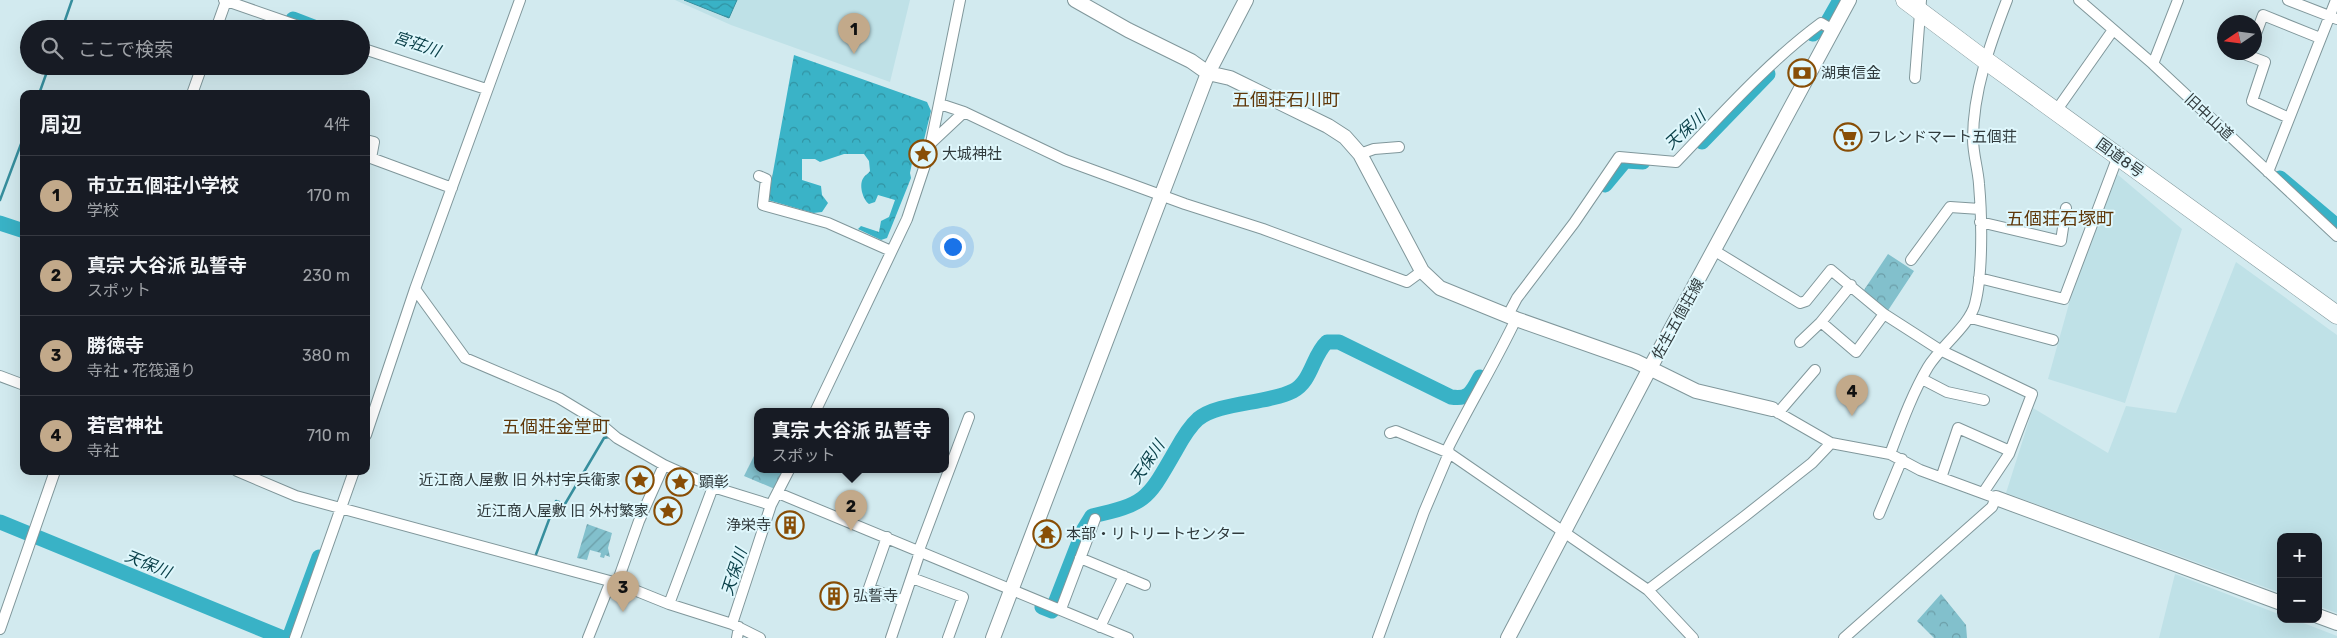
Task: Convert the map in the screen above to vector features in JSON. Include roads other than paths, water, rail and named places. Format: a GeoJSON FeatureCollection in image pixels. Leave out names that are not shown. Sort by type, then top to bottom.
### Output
{"type":"FeatureCollection","features":[{"type":"Feature","properties":{"kind":"highway","name":"国道8号"},"geometry":{"type":"LineString","coordinates":[[1905,0],[1921,6],[1985,60],[2337,315]]}},
{"type":"Feature","properties":{"kind":"street"},"geometry":{"type":"LineString","coordinates":[[219,20],[225,0],[282,20]]}},
{"type":"Feature","properties":{"kind":"street"},"geometry":{"type":"LineString","coordinates":[[370,423],[415,289],[486,89],[520,0]]}},
{"type":"Feature","properties":{"kind":"street"},"geometry":{"type":"LineString","coordinates":[[817,408],[907,219],[931,143],[960,0]]}},
{"type":"Feature","properties":{"kind":"street"},"geometry":{"type":"LineString","coordinates":[[1075,0],[1128,30],[1191,61],[1208,73],[1230,78],[1328,126],[1344,137],[1360,154],[1422,271],[1440,288],[1512,317],[1635,361],[1696,391],[1775,411],[1831,443],[1890,454],[1940,478],[2277,602]]}},
{"type":"Feature","properties":{"kind":"street"},"geometry":{"type":"LineString","coordinates":[[993,638],[1208,73],[1246,0]]}},
{"type":"Feature","properties":{"kind":"street","name":"佐生五個荘線"},"geometry":{"type":"LineString","coordinates":[[1508,638],[1565,533],[1650,368],[1715,251],[1826,27],[1849,0]]}},
{"type":"Feature","properties":{"kind":"street"},"geometry":{"type":"LineString","coordinates":[[1890,454],[1922,379],[1940,350],[1970,318],[1975,304],[1979,278],[1980,209],[1979,183],[1972,140],[1974,118],[1985,60],[2007,0]]}},
{"type":"Feature","properties":{"kind":"street","name":"旧中山道"},"geometry":{"type":"LineString","coordinates":[[2079,0],[2153,64],[2337,236]]}},
{"type":"Feature","properties":{"kind":"street"},"geometry":{"type":"LineString","coordinates":[[2153,64],[2178,0]]}},
{"type":"Feature","properties":{"kind":"street"},"geometry":{"type":"LineString","coordinates":[[2288,0],[2333,17]]}},
{"type":"Feature","properties":{"kind":"street"},"geometry":{"type":"LineString","coordinates":[[2268,172],[2320,38],[2333,17],[2336,0]]}},
{"type":"Feature","properties":{"kind":"street"},"geometry":{"type":"LineString","coordinates":[[1915,78],[1921,6]]}},
{"type":"Feature","properties":{"kind":"street"},"geometry":{"type":"LineString","coordinates":[[2262,18],[2263,15],[2320,38]]}},
{"type":"Feature","properties":{"kind":"street"},"geometry":{"type":"LineString","coordinates":[[1378,638],[1424,512],[1449,453],[1448,448],[1480,386],[1492,368],[1512,317],[1517,298],[1574,223],[1619,157],[1676,162],[1743,93],[1808,32],[1821,23],[1826,27]]}},
{"type":"Feature","properties":{"kind":"street"},"geometry":{"type":"LineString","coordinates":[[2056,111],[2113,30]]}},
{"type":"Feature","properties":{"kind":"street"},"geometry":{"type":"LineString","coordinates":[[370,51],[486,89]]}},
{"type":"Feature","properties":{"kind":"street"},"geometry":{"type":"LineString","coordinates":[[2260,60],[2265,62],[2252,101],[2289,118]]}},
{"type":"Feature","properties":{"kind":"street"},"geometry":{"type":"LineString","coordinates":[[193,90],[199,75]]}},
{"type":"Feature","properties":{"kind":"street"},"geometry":{"type":"LineString","coordinates":[[940,104],[964,112],[1064,160],[1263,228],[1407,282],[1422,271]]}},
{"type":"Feature","properties":{"kind":"street"},"geometry":{"type":"LineString","coordinates":[[931,143],[964,112]]}},
{"type":"Feature","properties":{"kind":"street"},"geometry":{"type":"LineString","coordinates":[[370,141],[374,142],[371,158],[452,188]]}},
{"type":"Feature","properties":{"kind":"street"},"geometry":{"type":"LineString","coordinates":[[1360,154],[1374,149],[1399,146]]}},
{"type":"Feature","properties":{"kind":"street"},"geometry":{"type":"LineString","coordinates":[[1979,278],[2064,298],[2118,156]]}},
{"type":"Feature","properties":{"kind":"street"},"geometry":{"type":"LineString","coordinates":[[759,176],[766,179],[763,205],[828,222],[891,251]]}},
{"type":"Feature","properties":{"kind":"street"},"geometry":{"type":"LineString","coordinates":[[1911,260],[1950,207],[1980,209]]}},
{"type":"Feature","properties":{"kind":"street"},"geometry":{"type":"LineString","coordinates":[[1980,222],[2061,241],[2066,208]]}},
{"type":"Feature","properties":{"kind":"street"},"geometry":{"type":"LineString","coordinates":[[1715,251],[1800,303],[1806,301],[1831,270],[1884,314],[1940,350],[2032,394],[2010,451],[1983,493]]}},
{"type":"Feature","properties":{"kind":"street"},"geometry":{"type":"LineString","coordinates":[[1800,342],[1821,322],[1851,285]]}},
{"type":"Feature","properties":{"kind":"street"},"geometry":{"type":"LineString","coordinates":[[415,289],[466,358],[559,398],[597,421],[617,438],[663,466],[712,488],[771,505]]}},
{"type":"Feature","properties":{"kind":"street"},"geometry":{"type":"LineString","coordinates":[[1821,322],[1856,352],[1884,314]]}},
{"type":"Feature","properties":{"kind":"street"},"geometry":{"type":"LineString","coordinates":[[1970,318],[2053,340]]}},
{"type":"Feature","properties":{"kind":"street"},"geometry":{"type":"LineString","coordinates":[[1775,411],[1815,370]]}},
{"type":"Feature","properties":{"kind":"street"},"geometry":{"type":"LineString","coordinates":[[0,376],[20,384]]}},
{"type":"Feature","properties":{"kind":"street"},"geometry":{"type":"LineString","coordinates":[[1922,379],[1947,392],[1984,400]]}},
{"type":"Feature","properties":{"kind":"street"},"geometry":{"type":"LineString","coordinates":[[949,472],[969,417]]}},
{"type":"Feature","properties":{"kind":"street"},"geometry":{"type":"LineString","coordinates":[[1940,478],[1958,428],[2010,451]]}},
{"type":"Feature","properties":{"kind":"street"},"geometry":{"type":"LineString","coordinates":[[1390,433],[1396,431],[1449,453],[1648,590],[1693,638]]}},
{"type":"Feature","properties":{"kind":"street"},"geometry":{"type":"LineString","coordinates":[[1648,590],[1697,555],[1812,462],[1831,443]]}},
{"type":"Feature","properties":{"kind":"street"},"geometry":{"type":"LineString","coordinates":[[1879,514],[1902,459]]}},
{"type":"Feature","properties":{"kind":"street"},"geometry":{"type":"LineString","coordinates":[[588,638],[663,466]]}},
{"type":"Feature","properties":{"kind":"street"},"geometry":{"type":"LineString","coordinates":[[736,630],[771,505],[788,473]]}},
{"type":"Feature","properties":{"kind":"street"},"geometry":{"type":"LineString","coordinates":[[891,638],[949,473]]}},
{"type":"Feature","properties":{"kind":"street"},"geometry":{"type":"LineString","coordinates":[[0,629],[54,475]]}},
{"type":"Feature","properties":{"kind":"street"},"geometry":{"type":"LineString","coordinates":[[246,475],[296,496],[342,507],[612,585],[760,638]]}},
{"type":"Feature","properties":{"kind":"street"},"geometry":{"type":"LineString","coordinates":[[295,638],[353,475]]}},
{"type":"Feature","properties":{"kind":"street"},"geometry":{"type":"LineString","coordinates":[[669,604],[712,488]]}},
{"type":"Feature","properties":{"kind":"street"},"geometry":{"type":"LineString","coordinates":[[778,493],[1010,592],[1056,607],[1128,638]]}},
{"type":"Feature","properties":{"kind":"street"},"geometry":{"type":"LineString","coordinates":[[1844,638],[1992,508],[1996,498]]}},
{"type":"Feature","properties":{"kind":"street"},"geometry":{"type":"LineString","coordinates":[[1056,607],[1080,558],[1095,519]]}},
{"type":"Feature","properties":{"kind":"street"},"geometry":{"type":"LineString","coordinates":[[886,540],[869,588],[903,601]]}},
{"type":"Feature","properties":{"kind":"street"},"geometry":{"type":"LineString","coordinates":[[1080,558],[1145,585]]}},
{"type":"Feature","properties":{"kind":"street"},"geometry":{"type":"LineString","coordinates":[[1100,627],[1124,576]]}},
{"type":"Feature","properties":{"kind":"street"},"geometry":{"type":"LineString","coordinates":[[912,578],[963,597],[948,638]]}},
{"type":"Feature","properties":{"kind":"street"},"geometry":{"type":"LineString","coordinates":[[2322,617],[2337,623]]}},
{"type":"Feature","properties":{"kind":"water"},"geometry":{"type":"Polygon","coordinates":[[[684,0],[737,0],[729,18],[684,0]]]}},
{"type":"Feature","properties":{"kind":"waterway"},"geometry":{"type":"LineString","coordinates":[[65,20],[72,0]]}},
{"type":"Feature","properties":{"kind":"waterway","name":"天保川"},"geometry":{"type":"LineString","coordinates":[[1813,34],[1827,23],[1840,0]]}},
{"type":"Feature","properties":{"kind":"waterway","name":"天保川"},"geometry":{"type":"LineString","coordinates":[[1702,142],[1768,74]]}},
{"type":"Feature","properties":{"kind":"waterway"},"geometry":{"type":"LineString","coordinates":[[40,90],[46,75]]}},
{"type":"Feature","properties":{"kind":"waterway"},"geometry":{"type":"LineString","coordinates":[[0,200],[20,147]]}},
{"type":"Feature","properties":{"kind":"waterway","name":"天保川"},"geometry":{"type":"LineString","coordinates":[[1605,185],[1625,161],[1643,162]]}},
{"type":"Feature","properties":{"kind":"waterway"},"geometry":{"type":"LineString","coordinates":[[2280,178],[2337,226]]}},
{"type":"Feature","properties":{"kind":"waterway","name":"宮荘川"},"geometry":{"type":"LineString","coordinates":[[0,223],[20,230]]}},
{"type":"Feature","properties":{"kind":"waterway","name":"天保川"},"geometry":{"type":"LineString","coordinates":[[1042,607],[1052,611],[1084,529],[1092,516],[1125,507],[1136,502],[1152,489],[1189,429],[1207,413],[1282,395],[1299,387],[1327,342],[1339,342],[1451,397],[1457,398],[1469,394],[1480,377]]}},
{"type":"Feature","properties":{"kind":"waterway"},"geometry":{"type":"LineString","coordinates":[[535,557],[556,501],[565,504],[604,438],[609,437]]}},
{"type":"Feature","properties":{"kind":"waterway","name":"天保川"},"geometry":{"type":"LineString","coordinates":[[0,522],[283,638]]}},
{"type":"Feature","properties":{"kind":"waterway","name":"天保川"},"geometry":{"type":"LineString","coordinates":[[289,638],[319,557]]}},
{"type":"Feature","properties":{"kind":"place","name":"市立五個荘小学校"},"geometry":{"type":"Point","coordinates":[854,54]}},
{"type":"Feature","properties":{"kind":"place","name":"湖東信金"},"geometry":{"type":"Point","coordinates":[1802,73]}},
{"type":"Feature","properties":{"kind":"place","name":"フレンドマート五個荘"},"geometry":{"type":"Point","coordinates":[1848,137]}},
{"type":"Feature","properties":{"kind":"place","name":"大城神社"},"geometry":{"type":"Point","coordinates":[923,154]}},
{"type":"Feature","properties":{"kind":"place","name":"若宮神社"},"geometry":{"type":"Point","coordinates":[1852,416]}},
{"type":"Feature","properties":{"kind":"place","name":"近江商人屋敷 旧 外村宇兵衛家"},"geometry":{"type":"Point","coordinates":[640,480]}},
{"type":"Feature","properties":{"kind":"place","name":"顕彰"},"geometry":{"type":"Point","coordinates":[680,482]}},
{"type":"Feature","properties":{"kind":"place","name":"近江商人屋敷 旧 外村繁家"},"geometry":{"type":"Point","coordinates":[668,511]}},
{"type":"Feature","properties":{"kind":"place","name":"浄栄寺"},"geometry":{"type":"Point","coordinates":[790,525]}},
{"type":"Feature","properties":{"kind":"place","name":"真宗 大谷派 弘誓寺"},"geometry":{"type":"Point","coordinates":[851,531]}},
{"type":"Feature","properties":{"kind":"place","name":"本部・リトリートセンター"},"geometry":{"type":"Point","coordinates":[1047,534]}},
{"type":"Feature","properties":{"kind":"place","name":"弘誓寺"},"geometry":{"type":"Point","coordinates":[834,596]}},
{"type":"Feature","properties":{"kind":"place","name":"勝徳寺"},"geometry":{"type":"Point","coordinates":[623,612]}},
{"type":"Feature","properties":{"kind":"district","name":"五個荘石川町"},"geometry":{"type":"Point","coordinates":[1286,100]}},
{"type":"Feature","properties":{"kind":"district","name":"五個荘石塚町"},"geometry":{"type":"Point","coordinates":[2060,219]}},
{"type":"Feature","properties":{"kind":"district","name":"五個荘金堂町"},"geometry":{"type":"Point","coordinates":[556,427]}}]}
